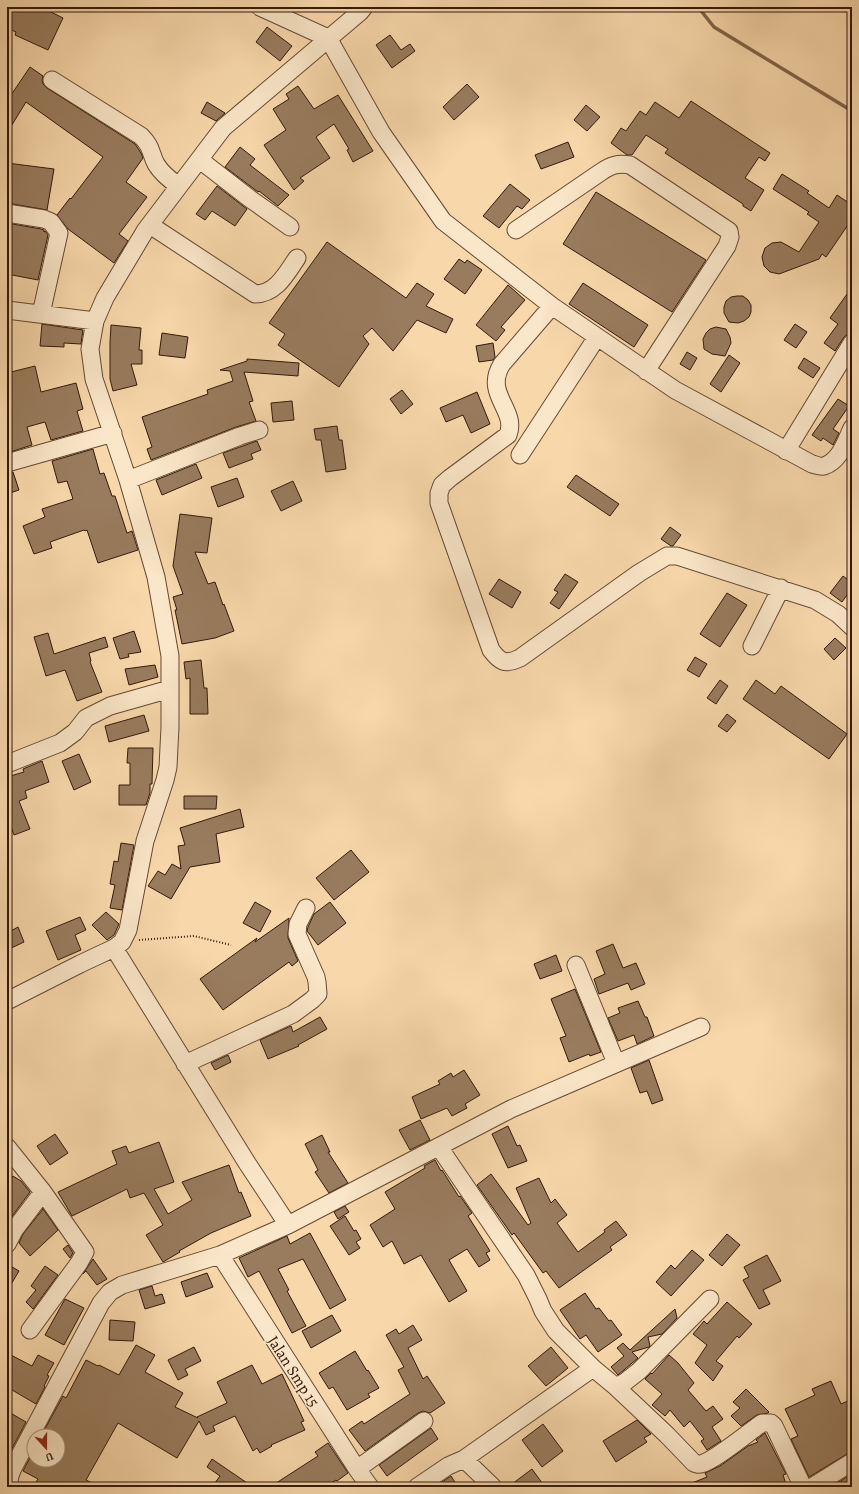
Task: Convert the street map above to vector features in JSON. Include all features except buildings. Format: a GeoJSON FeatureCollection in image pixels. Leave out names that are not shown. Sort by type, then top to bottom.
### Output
{"type":"FeatureCollection","features":[{"type":"Feature","properties":{"kind":"street"},"geometry":{"type":"LineString","coordinates":[[260,7],[328,38],[381,132],[443,221],[570,319],[675,390],[812,464],[823,466],[834,461],[852,428]]}},
{"type":"Feature","properties":{"kind":"street"},"geometry":{"type":"LineString","coordinates":[[7,1000],[118,945],[128,930],[145,841],[166,774],[170,749],[170,656],[156,577],[128,480],[94,379],[90,349],[95,321],[105,298],[150,225],[224,128],[364,7]]}},
{"type":"Feature","properties":{"kind":"street"},"geometry":{"type":"LineString","coordinates":[[52,80],[141,136],[147,142],[155,162],[161,172],[179,186]]}},
{"type":"Feature","properties":{"kind":"street"},"geometry":{"type":"LineString","coordinates":[[200,160],[290,227]]}},
{"type":"Feature","properties":{"kind":"street"},"geometry":{"type":"LineString","coordinates":[[516,230],[601,172],[612,165],[620,163],[630,164],[729,231],[730,237],[727,246],[646,371]]}},
{"type":"Feature","properties":{"kind":"street"},"geometry":{"type":"LineString","coordinates":[[7,213],[44,219],[51,222],[59,233],[41,314]]}},
{"type":"Feature","properties":{"kind":"street"},"geometry":{"type":"LineString","coordinates":[[150,225],[255,294],[269,292],[280,282],[297,258]]}},
{"type":"Feature","properties":{"kind":"street"},"geometry":{"type":"LineString","coordinates":[[552,306],[502,364],[497,372],[495,381],[498,393],[510,422],[511,429],[508,435],[450,478],[442,486],[439,493],[439,503],[447,528],[491,650],[498,659],[505,662],[512,662],[520,658],[667,556],[677,556],[782,588],[815,600],[838,614],[852,628]]}},
{"type":"Feature","properties":{"kind":"street"},"geometry":{"type":"LineString","coordinates":[[7,310],[95,321]]}},
{"type":"Feature","properties":{"kind":"street"},"geometry":{"type":"LineString","coordinates":[[520,455],[597,337]]}},
{"type":"Feature","properties":{"kind":"street"},"geometry":{"type":"LineString","coordinates":[[786,451],[852,343]]}},
{"type":"Feature","properties":{"kind":"street"},"geometry":{"type":"LineString","coordinates":[[128,480],[240,436],[260,430]]}},
{"type":"Feature","properties":{"kind":"street"},"geometry":{"type":"LineString","coordinates":[[7,463],[113,433]]}},
{"type":"Feature","properties":{"kind":"street"},"geometry":{"type":"LineString","coordinates":[[752,646],[782,588]]}},
{"type":"Feature","properties":{"kind":"street"},"geometry":{"type":"LineString","coordinates":[[7,764],[60,743],[75,732],[86,718],[110,706],[170,689]]}},
{"type":"Feature","properties":{"kind":"street"},"geometry":{"type":"LineString","coordinates":[[185,1064],[293,1014],[318,994],[316,976],[297,934],[298,924],[306,908]]}},
{"type":"Feature","properties":{"kind":"street"},"geometry":{"type":"LineString","coordinates":[[118,945],[185,1064],[288,1225]]}},
{"type":"Feature","properties":{"kind":"street"},"geometry":{"type":"LineString","coordinates":[[576,965],[616,1063]]}},
{"type":"Feature","properties":{"kind":"street"},"geometry":{"type":"LineString","coordinates":[[10,1487],[9,1476],[13,1468],[101,1303],[110,1292],[122,1285],[220,1255],[288,1225],[510,1110],[700,1027]]}},
{"type":"Feature","properties":{"kind":"street"},"geometry":{"type":"LineString","coordinates":[[7,1147],[43,1192],[85,1252],[79,1263],[30,1330]]}},
{"type":"Feature","properties":{"kind":"street"},"geometry":{"type":"LineString","coordinates":[[439,1147],[526,1275],[543,1311],[556,1331],[694,1463],[699,1464],[716,1456],[762,1423],[771,1424],[776,1430],[802,1487]]}},
{"type":"Feature","properties":{"kind":"street"},"geometry":{"type":"LineString","coordinates":[[7,1244],[15,1229],[43,1192]]}},
{"type":"Feature","properties":{"kind":"street","name":"Jalan Smp 15"},"geometry":{"type":"LineString","coordinates":[[220,1255],[361,1481]]}},
{"type":"Feature","properties":{"kind":"street"},"geometry":{"type":"LineString","coordinates":[[616,1387],[626,1382],[639,1371],[710,1299]]}},
{"type":"Feature","properties":{"kind":"street"},"geometry":{"type":"LineString","coordinates":[[417,1487],[448,1466],[464,1458],[593,1368]]}},
{"type":"Feature","properties":{"kind":"street"},"geometry":{"type":"LineString","coordinates":[[361,1481],[424,1421]]}},
{"type":"Feature","properties":{"kind":"street"},"geometry":{"type":"LineString","coordinates":[[464,1458],[493,1487]]}},
{"type":"Feature","properties":{"kind":"street"},"geometry":{"type":"LineString","coordinates":[[812,1487],[852,1462]]}},
{"type":"Feature","properties":{"kind":"path"},"geometry":{"type":"LineString","coordinates":[[118,945],[194,936],[231,945]]}},
{"type":"Feature","properties":{"kind":"waterway"},"geometry":{"type":"LineString","coordinates":[[698,7],[714,27],[852,111]]}}]}
